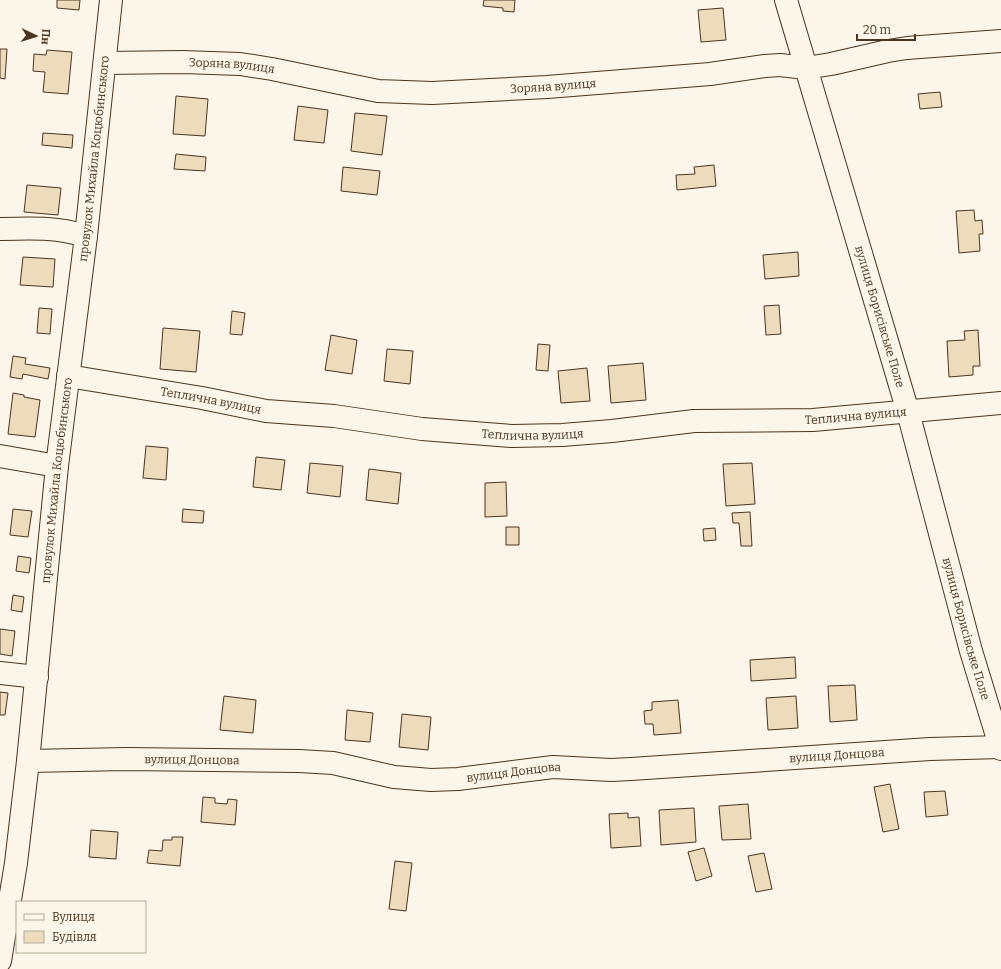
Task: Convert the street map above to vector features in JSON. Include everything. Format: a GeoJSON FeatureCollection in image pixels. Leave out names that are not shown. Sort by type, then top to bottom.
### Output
{"type":"FeatureCollection","features":[{"type":"Feature","properties":{"kind":"street","name":"провулок Михайла Коцюбинського"},"geometry":{"type":"LineString","coordinates":[[0,961],[8,862],[28,761],[57,466],[86,236],[111,0]]}},
{"type":"Feature","properties":{"kind":"street","name":"вулиця Борисівське Поле"},"geometry":{"type":"LineString","coordinates":[[786,0],[908,412],[971,651],[1001,748]]}},
{"type":"Feature","properties":{"kind":"street","name":"Зоряна вулиця"},"geometry":{"type":"LineString","coordinates":[[105,63],[183,62],[240,64],[272,69],[364,89],[417,93],[539,87],[710,74],[780,65],[806,68],[907,48],[1001,41]]}},
{"type":"Feature","properties":{"kind":"street"},"geometry":{"type":"LineString","coordinates":[[0,229],[49,228],[86,236]]}},
{"type":"Feature","properties":{"kind":"street","name":"Теплична вулиця"},"geometry":{"type":"LineString","coordinates":[[68,376],[202,398],[266,412],[340,416],[422,429],[504,435],[562,435],[612,431],[694,421],[813,420],[1001,403]]}},
{"type":"Feature","properties":{"kind":"street"},"geometry":{"type":"LineString","coordinates":[[0,456],[57,466]]}},
{"type":"Feature","properties":{"kind":"street"},"geometry":{"type":"LineString","coordinates":[[0,673],[37,677]]}},
{"type":"Feature","properties":{"kind":"street","name":"вулиця Донцова"},"geometry":{"type":"LineString","coordinates":[[28,761],[140,759],[306,761],[333,764],[394,777],[431,780],[470,778],[520,770],[554,767],[610,770],[930,749],[1001,748]]}},
{"type":"Feature","properties":{"kind":"building"},"geometry":{"type":"Polygon","coordinates":[[[57,0],[80,0],[79,10],[57,8],[57,0]]]}},
{"type":"Feature","properties":{"kind":"building"},"geometry":{"type":"Polygon","coordinates":[[[484,0],[515,0],[514,12],[503,11],[503,8],[483,6],[484,0]]]}},
{"type":"Feature","properties":{"kind":"building"},"geometry":{"type":"Polygon","coordinates":[[[723,8],[726,40],[701,42],[698,10],[723,8]]]}},
{"type":"Feature","properties":{"kind":"building"},"geometry":{"type":"Polygon","coordinates":[[[0,49],[7,49],[5,79],[0,78],[0,49]]]}},
{"type":"Feature","properties":{"kind":"building"},"geometry":{"type":"Polygon","coordinates":[[[47,50],[72,52],[68,94],[43,92],[45,72],[33,71],[34,54],[46,55],[47,50]]]}},
{"type":"Feature","properties":{"kind":"building"},"geometry":{"type":"Polygon","coordinates":[[[940,92],[942,107],[920,109],[918,94],[940,92]]]}},
{"type":"Feature","properties":{"kind":"building"},"geometry":{"type":"Polygon","coordinates":[[[176,96],[208,99],[205,136],[173,134],[176,96]]]}},
{"type":"Feature","properties":{"kind":"building"},"geometry":{"type":"Polygon","coordinates":[[[298,106],[328,110],[324,143],[294,140],[298,106]]]}},
{"type":"Feature","properties":{"kind":"building"},"geometry":{"type":"Polygon","coordinates":[[[355,113],[387,116],[382,155],[351,151],[355,113]]]}},
{"type":"Feature","properties":{"kind":"building"},"geometry":{"type":"Polygon","coordinates":[[[43,133],[73,135],[72,148],[42,145],[43,133]]]}},
{"type":"Feature","properties":{"kind":"building"},"geometry":{"type":"Polygon","coordinates":[[[176,154],[206,157],[205,171],[174,169],[176,154]]]}},
{"type":"Feature","properties":{"kind":"building"},"geometry":{"type":"Polygon","coordinates":[[[714,165],[716,186],[677,190],[676,175],[695,174],[694,167],[714,165]]]}},
{"type":"Feature","properties":{"kind":"building"},"geometry":{"type":"Polygon","coordinates":[[[343,167],[380,171],[377,195],[341,191],[343,167]]]}},
{"type":"Feature","properties":{"kind":"building"},"geometry":{"type":"Polygon","coordinates":[[[27,185],[61,188],[58,215],[24,212],[27,185]]]}},
{"type":"Feature","properties":{"kind":"building"},"geometry":{"type":"Polygon","coordinates":[[[974,210],[975,221],[982,220],[983,234],[979,234],[980,251],[959,253],[956,211],[974,210]]]}},
{"type":"Feature","properties":{"kind":"building"},"geometry":{"type":"Polygon","coordinates":[[[798,252],[799,276],[765,279],[763,255],[798,252]]]}},
{"type":"Feature","properties":{"kind":"building"},"geometry":{"type":"Polygon","coordinates":[[[23,257],[55,259],[53,287],[20,285],[23,257]]]}},
{"type":"Feature","properties":{"kind":"building"},"geometry":{"type":"Polygon","coordinates":[[[779,305],[781,334],[766,335],[764,306],[779,305]]]}},
{"type":"Feature","properties":{"kind":"building"},"geometry":{"type":"Polygon","coordinates":[[[39,308],[52,309],[50,334],[37,333],[39,308]]]}},
{"type":"Feature","properties":{"kind":"building"},"geometry":{"type":"Polygon","coordinates":[[[232,311],[245,313],[242,335],[230,334],[232,311]]]}},
{"type":"Feature","properties":{"kind":"building"},"geometry":{"type":"Polygon","coordinates":[[[163,328],[200,331],[196,372],[160,369],[163,328]]]}},
{"type":"Feature","properties":{"kind":"building"},"geometry":{"type":"Polygon","coordinates":[[[978,330],[980,366],[973,366],[973,375],[949,377],[947,341],[965,340],[964,331],[978,330]]]}},
{"type":"Feature","properties":{"kind":"building"},"geometry":{"type":"Polygon","coordinates":[[[331,335],[357,340],[352,374],[325,370],[331,335]]]}},
{"type":"Feature","properties":{"kind":"building"},"geometry":{"type":"Polygon","coordinates":[[[538,344],[550,345],[548,371],[536,370],[538,344]]]}},
{"type":"Feature","properties":{"kind":"building"},"geometry":{"type":"Polygon","coordinates":[[[387,349],[413,351],[410,384],[384,381],[387,349]]]}},
{"type":"Feature","properties":{"kind":"building"},"geometry":{"type":"Polygon","coordinates":[[[13,356],[26,358],[25,364],[50,368],[48,379],[23,374],[22,379],[10,377],[13,356]]]}},
{"type":"Feature","properties":{"kind":"building"},"geometry":{"type":"Polygon","coordinates":[[[643,363],[646,400],[611,403],[608,366],[643,363]]]}},
{"type":"Feature","properties":{"kind":"building"},"geometry":{"type":"Polygon","coordinates":[[[587,368],[590,401],[561,403],[558,371],[587,368]]]}},
{"type":"Feature","properties":{"kind":"building"},"geometry":{"type":"Polygon","coordinates":[[[13,393],[40,400],[35,437],[8,434],[13,393]]]}},
{"type":"Feature","properties":{"kind":"building"},"geometry":{"type":"Polygon","coordinates":[[[146,446],[168,448],[166,480],[143,478],[146,446]]]}},
{"type":"Feature","properties":{"kind":"building"},"geometry":{"type":"Polygon","coordinates":[[[256,457],[285,460],[281,490],[253,487],[256,457]]]}},
{"type":"Feature","properties":{"kind":"building"},"geometry":{"type":"Polygon","coordinates":[[[310,463],[343,466],[340,497],[307,493],[310,463]]]}},
{"type":"Feature","properties":{"kind":"building"},"geometry":{"type":"Polygon","coordinates":[[[752,463],[755,504],[726,506],[723,464],[752,463]]]}},
{"type":"Feature","properties":{"kind":"building"},"geometry":{"type":"Polygon","coordinates":[[[369,469],[401,473],[398,504],[366,500],[369,469]]]}},
{"type":"Feature","properties":{"kind":"building"},"geometry":{"type":"Polygon","coordinates":[[[506,482],[507,516],[485,517],[485,483],[506,482]]]}},
{"type":"Feature","properties":{"kind":"building"},"geometry":{"type":"Polygon","coordinates":[[[13,509],[32,511],[28,537],[10,535],[13,509]]]}},
{"type":"Feature","properties":{"kind":"building"},"geometry":{"type":"Polygon","coordinates":[[[183,509],[204,511],[203,523],[182,522],[183,509]]]}},
{"type":"Feature","properties":{"kind":"building"},"geometry":{"type":"Polygon","coordinates":[[[750,512],[752,546],[741,546],[739,523],[733,523],[732,513],[750,512]]]}},
{"type":"Feature","properties":{"kind":"building"},"geometry":{"type":"Polygon","coordinates":[[[506,527],[519,527],[519,545],[506,545],[506,527]]]}},
{"type":"Feature","properties":{"kind":"building"},"geometry":{"type":"Polygon","coordinates":[[[715,528],[716,540],[704,541],[703,529],[715,528]]]}},
{"type":"Feature","properties":{"kind":"building"},"geometry":{"type":"Polygon","coordinates":[[[18,556],[31,558],[29,573],[16,571],[18,556]]]}},
{"type":"Feature","properties":{"kind":"building"},"geometry":{"type":"Polygon","coordinates":[[[13,595],[24,597],[22,612],[11,610],[13,595]]]}},
{"type":"Feature","properties":{"kind":"building"},"geometry":{"type":"Polygon","coordinates":[[[0,629],[15,631],[12,656],[0,654],[0,629]]]}},
{"type":"Feature","properties":{"kind":"building"},"geometry":{"type":"Polygon","coordinates":[[[795,657],[796,678],[751,681],[750,660],[795,657]]]}},
{"type":"Feature","properties":{"kind":"building"},"geometry":{"type":"Polygon","coordinates":[[[855,685],[857,720],[830,722],[828,686],[855,685]]]}},
{"type":"Feature","properties":{"kind":"building"},"geometry":{"type":"Polygon","coordinates":[[[0,692],[8,693],[5,715],[0,715],[0,692]]]}},
{"type":"Feature","properties":{"kind":"building"},"geometry":{"type":"Polygon","coordinates":[[[224,696],[256,700],[253,733],[220,730],[224,696]]]}},
{"type":"Feature","properties":{"kind":"building"},"geometry":{"type":"Polygon","coordinates":[[[796,696],[798,728],[768,730],[766,698],[796,696]]]}},
{"type":"Feature","properties":{"kind":"building"},"geometry":{"type":"Polygon","coordinates":[[[678,700],[681,733],[654,735],[653,724],[645,724],[644,711],[652,710],[652,702],[678,700]]]}},
{"type":"Feature","properties":{"kind":"building"},"geometry":{"type":"Polygon","coordinates":[[[347,710],[373,713],[370,742],[345,740],[347,710]]]}},
{"type":"Feature","properties":{"kind":"building"},"geometry":{"type":"Polygon","coordinates":[[[402,714],[431,717],[428,750],[399,747],[402,714]]]}},
{"type":"Feature","properties":{"kind":"building"},"geometry":{"type":"Polygon","coordinates":[[[890,784],[899,829],[883,832],[874,787],[890,784]]]}},
{"type":"Feature","properties":{"kind":"building"},"geometry":{"type":"Polygon","coordinates":[[[945,791],[948,815],[926,817],[924,792],[945,791]]]}},
{"type":"Feature","properties":{"kind":"building"},"geometry":{"type":"Polygon","coordinates":[[[203,797],[215,798],[215,803],[227,804],[228,799],[237,800],[235,825],[201,822],[203,797]]]}},
{"type":"Feature","properties":{"kind":"building"},"geometry":{"type":"Polygon","coordinates":[[[748,804],[751,839],[722,840],[719,806],[748,804]]]}},
{"type":"Feature","properties":{"kind":"building"},"geometry":{"type":"Polygon","coordinates":[[[694,808],[696,842],[661,845],[659,810],[694,808]]]}},
{"type":"Feature","properties":{"kind":"building"},"geometry":{"type":"Polygon","coordinates":[[[628,813],[628,818],[639,817],[641,846],[611,848],[609,814],[628,813]]]}},
{"type":"Feature","properties":{"kind":"building"},"geometry":{"type":"Polygon","coordinates":[[[91,830],[118,832],[116,859],[89,857],[91,830]]]}},
{"type":"Feature","properties":{"kind":"building"},"geometry":{"type":"Polygon","coordinates":[[[172,837],[183,837],[180,866],[147,863],[149,850],[162,851],[163,840],[172,840],[172,837]]]}},
{"type":"Feature","properties":{"kind":"building"},"geometry":{"type":"Polygon","coordinates":[[[704,848],[712,876],[696,881],[688,852],[704,848]]]}},
{"type":"Feature","properties":{"kind":"building"},"geometry":{"type":"Polygon","coordinates":[[[764,853],[772,889],[756,892],[748,856],[764,853]]]}},
{"type":"Feature","properties":{"kind":"building"},"geometry":{"type":"Polygon","coordinates":[[[395,861],[412,863],[406,911],[389,909],[395,861]]]}}]}
